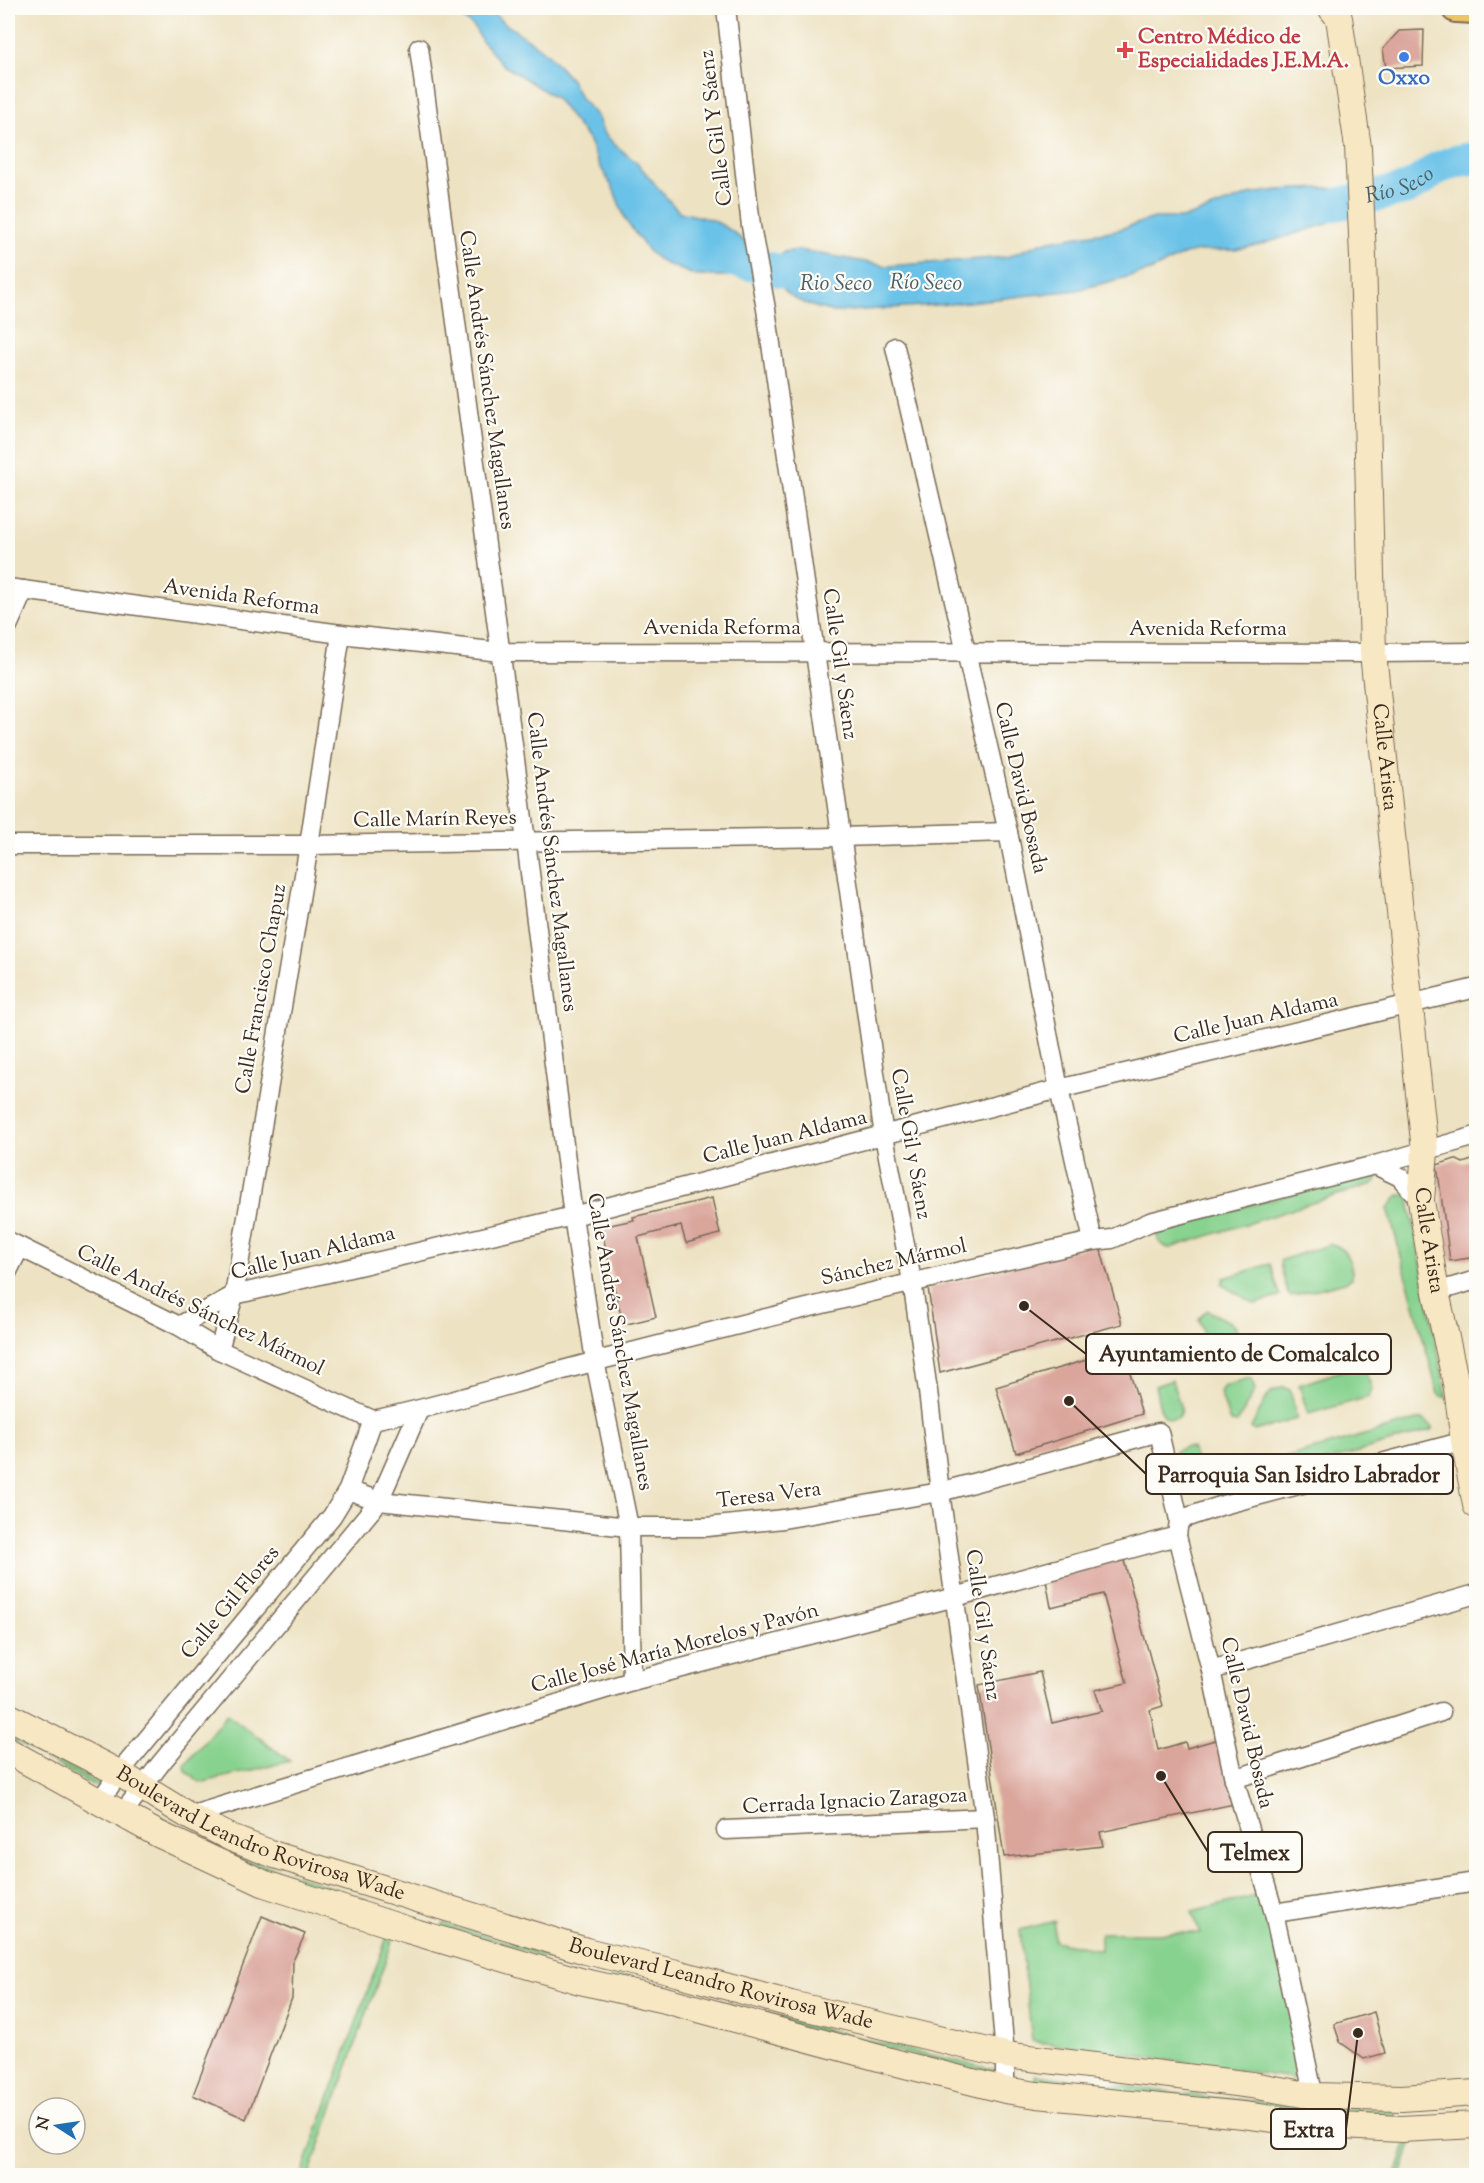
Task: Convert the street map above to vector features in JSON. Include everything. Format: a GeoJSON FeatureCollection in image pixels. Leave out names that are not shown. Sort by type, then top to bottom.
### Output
{"type":"FeatureCollection","features":[{"type":"Feature","properties":{"kind":"main road","name":"Calle Arista"},"geometry":{"type":"LineString","coordinates":[[1331,8],[1339,18],[1358,147],[1373,653],[1425,1151],[1421,1201],[1436,1292],[1470,1440],[1476,1505]]}},
{"type":"Feature","properties":{"kind":"main road"},"geometry":{"type":"LineString","coordinates":[[1456,8],[1476,9]]}},
{"type":"Feature","properties":{"kind":"main road","name":"Boulevard Leandro Rovirosa Wade"},"geometry":{"type":"LineString","coordinates":[[8,1716],[119,1773],[189,1816],[231,1838],[275,1855],[586,1951],[791,2004],[1005,2055],[1252,2085],[1314,2096],[1402,2098],[1476,2093]]}},
{"type":"Feature","properties":{"kind":"main road","name":"Boulevard Leandro Rovirosa Wade"},"geometry":{"type":"LineString","coordinates":[[8,1751],[158,1834],[265,1884],[408,1930],[580,1981],[665,2000],[781,2033],[1005,2090],[1320,2125],[1401,2129],[1476,2125]]}},
{"type":"Feature","properties":{"kind":"street","name":"Calle Gil Y Sáenz"},"geometry":{"type":"LineString","coordinates":[[726,8],[754,243]]}},
{"type":"Feature","properties":{"kind":"street","name":"Calle Andrés Sánchez Magallanes"},"geometry":{"type":"LineString","coordinates":[[419,48],[526,841],[573,1216],[596,1361],[629,1527],[632,1681]]}},
{"type":"Feature","properties":{"kind":"street","name":"Calle Gil y Sáenz"},"geometry":{"type":"LineString","coordinates":[[754,243],[766,309],[816,651],[840,837],[884,1136],[912,1281],[928,1391],[986,1818],[1005,2055],[1005,2090]]}},
{"type":"Feature","properties":{"kind":"street","name":"Calle David Bosada"},"geometry":{"type":"LineString","coordinates":[[895,347],[1008,832],[1059,1089],[1093,1241]]}},
{"type":"Feature","properties":{"kind":"street","name":"Avenida Reforma"},"geometry":{"type":"LineString","coordinates":[[16,589],[341,634],[500,652],[1476,652]]}},
{"type":"Feature","properties":{"kind":"street"},"geometry":{"type":"LineString","coordinates":[[8,626],[16,589]]}},
{"type":"Feature","properties":{"kind":"street","name":"Calle Francisco Chapuz"},"geometry":{"type":"LineString","coordinates":[[219,1350],[234,1295],[309,845],[341,634]]}},
{"type":"Feature","properties":{"kind":"street","name":"Calle Marín Reyes"},"geometry":{"type":"LineString","coordinates":[[8,844],[309,845],[840,837],[1008,832]]}},
{"type":"Feature","properties":{"kind":"street","name":"Calle Juan Aldama"},"geometry":{"type":"LineString","coordinates":[[179,1326],[234,1295],[573,1216],[1059,1089],[1476,988]]}},
{"type":"Feature","properties":{"kind":"street","name":"Sánchez Mármol"},"geometry":{"type":"LineString","coordinates":[[373,1420],[419,1410],[596,1361],[912,1281],[1093,1241],[1112,1239],[1150,1222],[1375,1166],[1476,1136]]}},
{"type":"Feature","properties":{"kind":"street"},"geometry":{"type":"LineString","coordinates":[[1375,1166],[1400,1177],[1421,1201]]}},
{"type":"Feature","properties":{"kind":"street"},"geometry":{"type":"LineString","coordinates":[[8,1271],[14,1244]]}},
{"type":"Feature","properties":{"kind":"street","name":"Calle Andrés Sánchez Mármol"},"geometry":{"type":"LineString","coordinates":[[14,1244],[179,1326],[219,1350],[373,1420]]}},
{"type":"Feature","properties":{"kind":"street"},"geometry":{"type":"LineString","coordinates":[[1436,1292],[1476,1280]]}},
{"type":"Feature","properties":{"kind":"street"},"geometry":{"type":"LineString","coordinates":[[122,1814],[141,1788],[379,1501],[419,1410]]}},
{"type":"Feature","properties":{"kind":"street","name":"Calle Gil Flores"},"geometry":{"type":"LineString","coordinates":[[100,1801],[119,1773],[332,1516],[348,1490],[373,1420]]}},
{"type":"Feature","properties":{"kind":"street","name":"Calle David Bosada"},"geometry":{"type":"LineString","coordinates":[[1157,1431],[1161,1434],[1178,1528],[1234,1779],[1274,1913],[1320,2125]]}},
{"type":"Feature","properties":{"kind":"street","name":"Teresa Vera"},"geometry":{"type":"LineString","coordinates":[[348,1490],[379,1501],[629,1527],[707,1527],[783,1519],[940,1492],[1157,1431]]}},
{"type":"Feature","properties":{"kind":"street","name":"Calle José María Morelos y Pavón"},"geometry":{"type":"LineString","coordinates":[[189,1816],[632,1681],[955,1597],[1178,1528],[1223,1505],[1470,1440]]}},
{"type":"Feature","properties":{"kind":"street"},"geometry":{"type":"LineString","coordinates":[[1211,1670],[1476,1593]]}},
{"type":"Feature","properties":{"kind":"street"},"geometry":{"type":"LineString","coordinates":[[1234,1779],[1441,1712]]}},
{"type":"Feature","properties":{"kind":"street","name":"Cerrada Ignacio Zaragoza"},"geometry":{"type":"LineString","coordinates":[[726,1830],[986,1818]]}},
{"type":"Feature","properties":{"kind":"street"},"geometry":{"type":"LineString","coordinates":[[1274,1913],[1476,1882]]}},
{"type":"Feature","properties":{"kind":"green space"},"geometry":{"type":"Polygon","coordinates":[[[1372,1173],[1378,1175],[1375,1183],[1170,1248],[1161,1244],[1157,1237],[1156,1230],[1372,1173]]]}},
{"type":"Feature","properties":{"kind":"green space"},"geometry":{"type":"Polygon","coordinates":[[[1399,1195],[1408,1195],[1447,1398],[1438,1394],[1388,1208],[1399,1195]]]}},
{"type":"Feature","properties":{"kind":"green space"},"geometry":{"type":"Polygon","coordinates":[[[1331,1244],[1340,1248],[1347,1256],[1352,1278],[1345,1282],[1291,1296],[1288,1294],[1281,1260],[1331,1244]]]}},
{"type":"Feature","properties":{"kind":"green space"},"geometry":{"type":"Polygon","coordinates":[[[1270,1264],[1280,1295],[1278,1297],[1255,1304],[1222,1285],[1224,1278],[1270,1264]]]}},
{"type":"Feature","properties":{"kind":"green space"},"geometry":{"type":"Polygon","coordinates":[[[1207,1310],[1235,1325],[1240,1339],[1208,1349],[1199,1319],[1207,1310]]]}},
{"type":"Feature","properties":{"kind":"green space"},"geometry":{"type":"Polygon","coordinates":[[[1362,1364],[1372,1388],[1369,1397],[1308,1414],[1299,1385],[1362,1364]]]}},
{"type":"Feature","properties":{"kind":"green space"},"geometry":{"type":"Polygon","coordinates":[[[1248,1378],[1252,1380],[1255,1390],[1237,1423],[1230,1422],[1220,1392],[1223,1387],[1248,1378]]]}},
{"type":"Feature","properties":{"kind":"green space"},"geometry":{"type":"Polygon","coordinates":[[[1172,1380],[1181,1409],[1179,1417],[1172,1419],[1167,1418],[1161,1410],[1155,1386],[1172,1380]]]}},
{"type":"Feature","properties":{"kind":"green space"},"geometry":{"type":"Polygon","coordinates":[[[1284,1387],[1290,1390],[1297,1419],[1254,1431],[1251,1428],[1267,1397],[1271,1392],[1284,1387]]]}},
{"type":"Feature","properties":{"kind":"green space"},"geometry":{"type":"Polygon","coordinates":[[[1423,1420],[1432,1427],[1432,1430],[1224,1492],[1220,1491],[1224,1479],[1231,1473],[1423,1420]]]}},
{"type":"Feature","properties":{"kind":"green space"},"geometry":{"type":"Polygon","coordinates":[[[1186,1447],[1192,1448],[1199,1468],[1188,1484],[1181,1484],[1173,1457],[1175,1451],[1186,1447]]]}},
{"type":"Feature","properties":{"kind":"green space"},"geometry":{"type":"Polygon","coordinates":[[[227,1714],[290,1761],[200,1783],[186,1771],[185,1765],[227,1714]]]}},
{"type":"Feature","properties":{"kind":"green space"},"geometry":{"type":"Polygon","coordinates":[[[8,1731],[101,1785],[98,1788],[8,1737],[8,1731]]]}},
{"type":"Feature","properties":{"kind":"green space"},"geometry":{"type":"Polygon","coordinates":[[[153,1813],[239,1856],[367,1900],[365,1904],[272,1874],[150,1817],[153,1813]]]}},
{"type":"Feature","properties":{"kind":"green space"},"geometry":{"type":"Polygon","coordinates":[[[1264,1894],[1307,2080],[1032,2041],[1020,1930],[1055,1921],[1054,1941],[1100,1950],[1100,1933],[1200,1933],[1192,1912],[1264,1894]]]}},
{"type":"Feature","properties":{"kind":"green space"},"geometry":{"type":"Polygon","coordinates":[[[444,1923],[573,1962],[571,1966],[442,1926],[444,1923]]]}},
{"type":"Feature","properties":{"kind":"green space"},"geometry":{"type":"Polygon","coordinates":[[[391,1926],[397,1928],[309,2175],[301,2176],[391,1926]]]}},
{"type":"Feature","properties":{"kind":"green space"},"geometry":{"type":"Polygon","coordinates":[[[612,1973],[858,2038],[1000,2071],[1001,2076],[861,2043],[611,1977],[612,1973]]]}},
{"type":"Feature","properties":{"kind":"green space"},"geometry":{"type":"Polygon","coordinates":[[[1035,2075],[1216,2098],[1313,2107],[1312,2116],[1219,2107],[1035,2081],[1035,2075]]]}},
{"type":"Feature","properties":{"kind":"green space"},"geometry":{"type":"Polygon","coordinates":[[[1338,2106],[1395,2112],[1395,2124],[1339,2117],[1338,2106]]]}},
{"type":"Feature","properties":{"kind":"green space"},"geometry":{"type":"Polygon","coordinates":[[[1406,2145],[1411,2145],[1401,2175],[1396,2175],[1406,2145]]]}},
{"type":"Feature","properties":{"kind":"water"},"geometry":{"type":"Polygon","coordinates":[[[395,8],[435,8],[412,15],[395,8]]]}},
{"type":"Feature","properties":{"kind":"water","name":"Rio Seco"},"geometry":{"type":"Polygon","coordinates":[[[444,8],[487,8],[550,56],[571,80],[581,99],[597,116],[603,132],[638,164],[680,212],[713,220],[732,231],[748,245],[752,273],[743,276],[697,276],[664,263],[649,252],[626,221],[613,188],[588,139],[556,98],[503,65],[482,41],[474,27],[455,12],[444,8]]]}},
{"type":"Feature","properties":{"kind":"water","name":"Rio Seco"},"geometry":{"type":"Polygon","coordinates":[[[1327,188],[1345,192],[1349,202],[1348,211],[1326,224],[1235,250],[1185,254],[1150,271],[1077,290],[950,304],[834,312],[791,296],[779,283],[777,274],[778,262],[784,252],[798,250],[888,266],[1007,257],[1041,243],[1117,230],[1154,218],[1184,218],[1252,194],[1278,190],[1327,188]]]}},
{"type":"Feature","properties":{"kind":"building","name":"Oxxo"},"geometry":{"type":"Polygon","coordinates":[[[1424,30],[1423,66],[1386,68],[1383,49],[1399,31],[1424,30]]]}},
{"type":"Feature","properties":{"kind":"building"},"geometry":{"type":"Polygon","coordinates":[[[1476,1140],[1476,1257],[1450,1261],[1437,1165],[1455,1159],[1463,1163],[1475,1159],[1470,1142],[1476,1140]]]}},
{"type":"Feature","properties":{"kind":"building"},"geometry":{"type":"Polygon","coordinates":[[[712,1198],[720,1234],[686,1243],[681,1226],[638,1237],[656,1317],[623,1325],[601,1227],[712,1198]]]}},
{"type":"Feature","properties":{"kind":"building"},"geometry":{"type":"Polygon","coordinates":[[[1099,1244],[1122,1324],[940,1373],[928,1288],[1099,1244]]]}},
{"type":"Feature","properties":{"kind":"building"},"geometry":{"type":"Polygon","coordinates":[[[1123,1349],[1142,1414],[1016,1453],[996,1387],[1123,1349]]]}},
{"type":"Feature","properties":{"kind":"building"},"geometry":{"type":"Polygon","coordinates":[[[1123,1557],[1163,1706],[1150,1710],[1158,1750],[1185,1742],[1187,1748],[1222,1738],[1239,1803],[1100,1832],[1103,1846],[1004,1857],[979,1685],[1040,1672],[1052,1723],[1102,1711],[1095,1690],[1127,1683],[1103,1594],[1051,1607],[1046,1580],[1123,1557]]]}},
{"type":"Feature","properties":{"kind":"building"},"geometry":{"type":"Polygon","coordinates":[[[262,1916],[305,1934],[293,1961],[292,1998],[246,2119],[193,2095],[262,1916]]]}},
{"type":"Feature","properties":{"kind":"building"},"geometry":{"type":"Polygon","coordinates":[[[1374,2012],[1385,2053],[1364,2059],[1340,2042],[1334,2024],[1374,2012]]]}},
{"type":"Feature","properties":{"kind":"waterway","name":"Río Seco"},"geometry":{"type":"LineString","coordinates":[[1329,206],[1406,189],[1438,168],[1456,161],[1476,158]]}},
{"type":"Feature","properties":{"kind":"waterway","name":"Río Seco"},"geometry":{"type":"LineString","coordinates":[[723,257],[819,279]]}},
{"type":"Feature","properties":{"kind":"place","name":"Centro Médico de Especialidades J.E.M.A."},"geometry":{"type":"Point","coordinates":[1125,50]}},
{"type":"Feature","properties":{"kind":"place","name":"Oxxo"},"geometry":{"type":"Point","coordinates":[1404,57]}},
{"type":"Feature","properties":{"kind":"place","name":"Ayuntamiento de Comalcalco"},"geometry":{"type":"Point","coordinates":[1024,1306]}},
{"type":"Feature","properties":{"kind":"place","name":"Parroquia San Isidro Labrador"},"geometry":{"type":"Point","coordinates":[1069,1401]}},
{"type":"Feature","properties":{"kind":"place","name":"Telmex"},"geometry":{"type":"Point","coordinates":[1161,1776]}},
{"type":"Feature","properties":{"kind":"place","name":"Extra"},"geometry":{"type":"Point","coordinates":[1358,2033]}}]}
